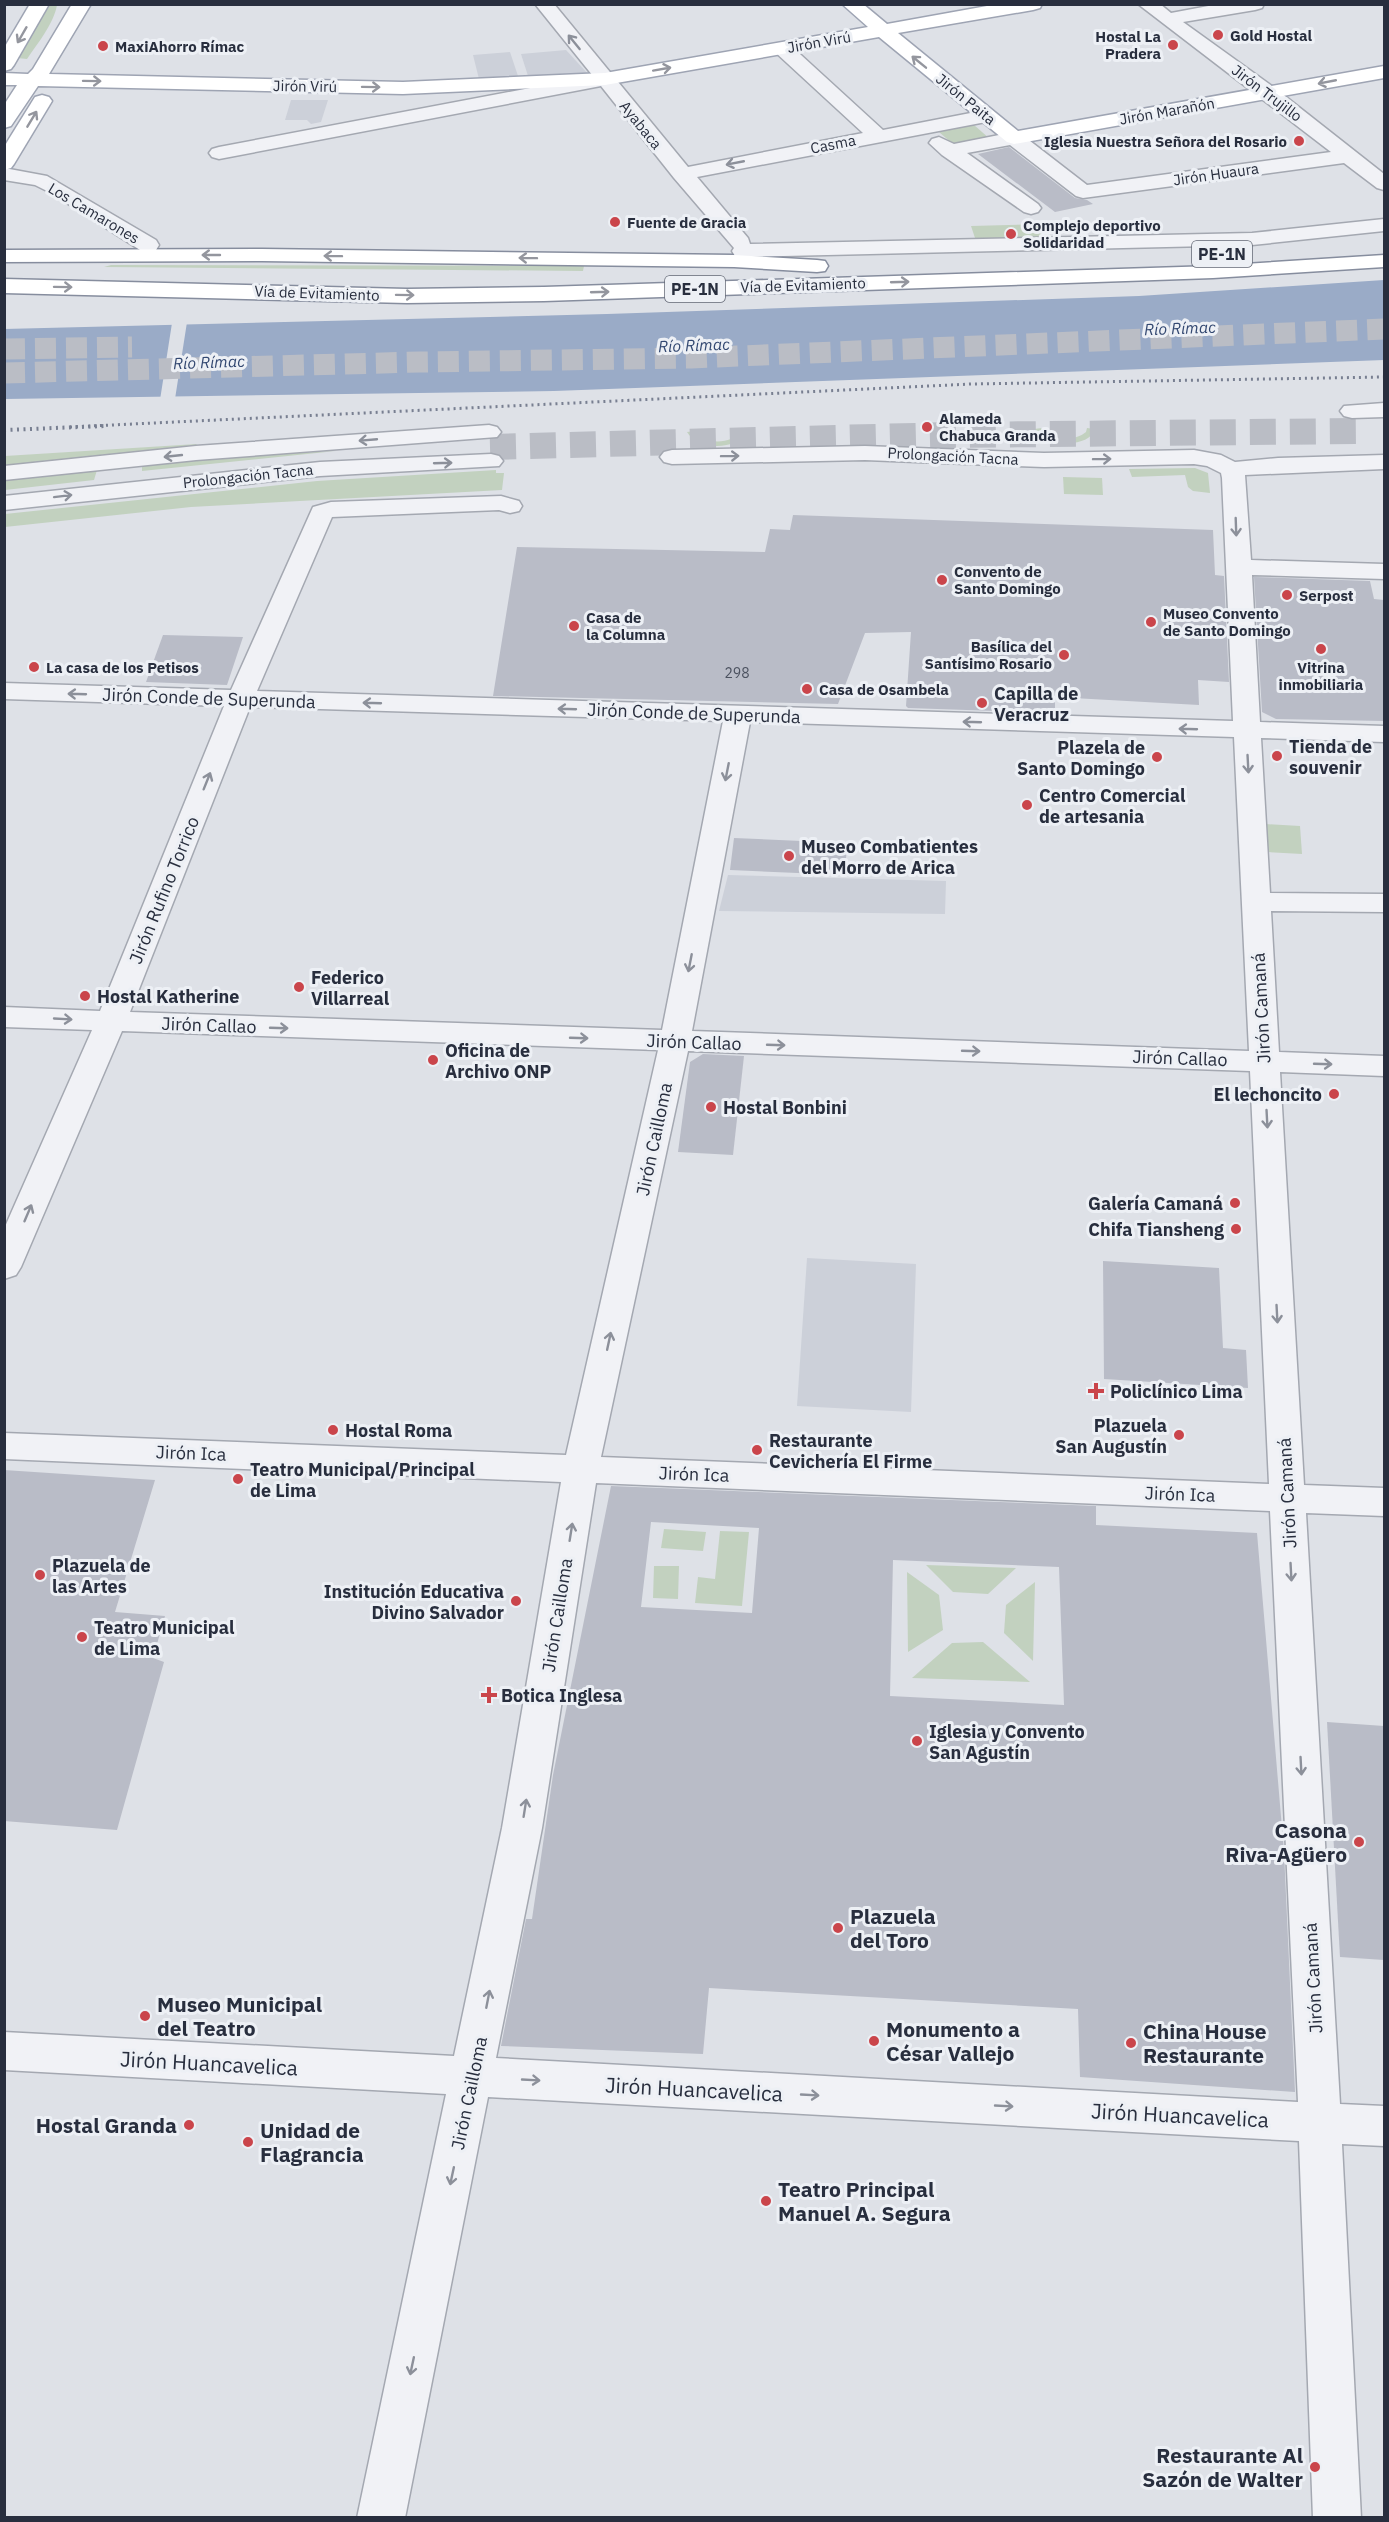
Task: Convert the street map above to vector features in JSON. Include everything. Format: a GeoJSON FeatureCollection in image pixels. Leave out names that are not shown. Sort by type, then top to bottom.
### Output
{"type":"FeatureCollection","features":[{"type":"Feature","properties":{"kind":"main road"},"geometry":{"type":"LineString","coordinates":[[4,65],[40,4]]}},
{"type":"Feature","properties":{"kind":"main road"},"geometry":{"type":"LineString","coordinates":[[4,122],[30,82],[41,72],[82,4]]}},
{"type":"Feature","properties":{"kind":"main road","name":"Jirón Paita"},"geometry":{"type":"LineString","coordinates":[[851,4],[1014,138]]}},
{"type":"Feature","properties":{"kind":"main road","name":"Jirón Virú"},"geometry":{"type":"LineString","coordinates":[[4,79],[30,82],[403,88],[604,79],[1033,4]]}},
{"type":"Feature","properties":{"kind":"main road","name":"Jirón Marañón"},"geometry":{"type":"LineString","coordinates":[[1014,138],[1384,72]]}},
{"type":"Feature","properties":{"kind":"main road"},"geometry":{"type":"LineString","coordinates":[[4,164],[47,92],[30,82]]}},
{"type":"Feature","properties":{"kind":"main road","name":"Vía de Evitamiento"},"geometry":{"type":"LineString","coordinates":[[4,269],[417,275],[825,267],[1203,255],[1384,244]]}},
{"type":"Feature","properties":{"kind":"main road"},"geometry":{"type":"LineString","coordinates":[[4,256],[262,255],[734,261],[825,267]]}},
{"type":"Feature","properties":{"kind":"main road","name":"Vía de Evitamiento"},"geometry":{"type":"LineString","coordinates":[[4,286],[407,296],[544,294],[1214,272],[1384,261]]}},
{"type":"Feature","properties":{"kind":"street","name":"Ayabaca"},"geometry":{"type":"LineString","coordinates":[[544,4],[741,247],[1252,239],[1384,225]]}},
{"type":"Feature","properties":{"kind":"street","name":"Jirón Trujillo"},"geometry":{"type":"LineString","coordinates":[[1147,4],[1269,93],[1384,184]]}},
{"type":"Feature","properties":{"kind":"street"},"geometry":{"type":"LineString","coordinates":[[1167,19],[1256,4]]}},
{"type":"Feature","properties":{"kind":"street"},"geometry":{"type":"LineString","coordinates":[[782,48],[877,135]]}},
{"type":"Feature","properties":{"kind":"street","name":"Jirón Virú"},"geometry":{"type":"LineString","coordinates":[[219,153],[604,79]]}},
{"type":"Feature","properties":{"kind":"street","name":"Casma"},"geometry":{"type":"LineString","coordinates":[[681,174],[986,116]]}},
{"type":"Feature","properties":{"kind":"street"},"geometry":{"type":"LineString","coordinates":[[918,128],[1031,208]]}},
{"type":"Feature","properties":{"kind":"street","name":"Jirón Marañón"},"geometry":{"type":"LineString","coordinates":[[949,151],[1014,138]]}},
{"type":"Feature","properties":{"kind":"street","name":"Jirón Paita"},"geometry":{"type":"LineString","coordinates":[[1014,138],[1083,192]]}},
{"type":"Feature","properties":{"kind":"street","name":"Jirón Huaura"},"geometry":{"type":"LineString","coordinates":[[1083,192],[1349,156]]}},
{"type":"Feature","properties":{"kind":"street","name":"Los Camarones"},"geometry":{"type":"LineString","coordinates":[[4,174],[40,180],[58,189],[148,246]]}},
{"type":"Feature","properties":{"kind":"street"},"geometry":{"type":"LineString","coordinates":[[1384,410],[1355,421],[1384,431]]}},
{"type":"Feature","properties":{"kind":"street","name":"Prolongación Tacna"},"geometry":{"type":"LineString","coordinates":[[4,473],[403,437],[489,432]]}},
{"type":"Feature","properties":{"kind":"street"},"geometry":{"type":"LineString","coordinates":[[379,465],[402,456],[410,447],[403,437]]}},
{"type":"Feature","properties":{"kind":"street","name":"Prolongación Tacna"},"geometry":{"type":"LineString","coordinates":[[672,457],[865,453],[1044,460],[1194,457],[1213,460],[1232,469]]}},
{"type":"Feature","properties":{"kind":"street","name":"Prolongación Tacna"},"geometry":{"type":"LineString","coordinates":[[4,503],[320,469],[491,461]]}},
{"type":"Feature","properties":{"kind":"street"},"geometry":{"type":"LineString","coordinates":[[116,462],[104,470],[102,477],[104,482],[116,490]]}},
{"type":"Feature","properties":{"kind":"street"},"geometry":{"type":"LineString","coordinates":[[1232,469],[1278,465],[1384,462]]}},
{"type":"Feature","properties":{"kind":"street","name":"Jirón Camaná"},"geometry":{"type":"LineString","coordinates":[[1232,469],[1320,2123],[1337,2517]]}},
{"type":"Feature","properties":{"kind":"street","name":"Jirón Rufino Torrico"},"geometry":{"type":"LineString","coordinates":[[4,1267],[111,1022],[240,699],[322,512],[331,509],[501,503],[510,506]]}},
{"type":"Feature","properties":{"kind":"street"},"geometry":{"type":"LineString","coordinates":[[1238,567],[1384,571]]}},
{"type":"Feature","properties":{"kind":"street","name":"Jirón Conde de Superunda"},"geometry":{"type":"LineString","coordinates":[[4,691],[1384,734]]}},
{"type":"Feature","properties":{"kind":"street","name":"Jirón Cailloma"},"geometry":{"type":"LineString","coordinates":[[381,2517],[473,2077],[522,1828],[581,1469],[675,1041],[738,714]]}},
{"type":"Feature","properties":{"kind":"street"},"geometry":{"type":"LineString","coordinates":[[1256,902],[1384,903]]}},
{"type":"Feature","properties":{"kind":"street","name":"Jirón Callao"},"geometry":{"type":"LineString","coordinates":[[4,1017],[1384,1066]]}},
{"type":"Feature","properties":{"kind":"street","name":"Jirón Ica"},"geometry":{"type":"LineString","coordinates":[[4,1446],[1384,1502]]}},
{"type":"Feature","properties":{"kind":"street","name":"Jirón Huancavelica"},"geometry":{"type":"LineString","coordinates":[[4,2051],[1384,2126]]}},
{"type":"Feature","properties":{"kind":"shaded area"},"geometry":{"type":"Polygon","coordinates":[[[566,50],[589,75],[529,79],[521,54],[566,50]]]}},
{"type":"Feature","properties":{"kind":"shaded area"},"geometry":{"type":"Polygon","coordinates":[[[510,52],[518,76],[479,79],[473,55],[510,52]]]}},
{"type":"Feature","properties":{"kind":"shaded area"},"geometry":{"type":"Polygon","coordinates":[[[291,100],[328,100],[321,122],[311,124],[307,120],[285,120],[291,100]]]}},
{"type":"Feature","properties":{"kind":"shaded area"},"geometry":{"type":"Polygon","coordinates":[[[728,875],[946,881],[945,914],[719,911],[728,875]]]}},
{"type":"Feature","properties":{"kind":"shaded area"},"geometry":{"type":"Polygon","coordinates":[[[807,1258],[916,1264],[911,1412],[797,1406],[807,1258]]]}},
{"type":"Feature","properties":{"kind":"green space"},"geometry":{"type":"Polygon","coordinates":[[[50,5],[57,5],[53,19],[45,33],[27,59],[17,58],[50,5]]]}},
{"type":"Feature","properties":{"kind":"green space"},"geometry":{"type":"Polygon","coordinates":[[[974,125],[990,139],[954,145],[939,132],[974,125]]]}},
{"type":"Feature","properties":{"kind":"green space","name":"Complejo deportivo Solidaridad"},"geometry":{"type":"Polygon","coordinates":[[[1045,224],[1052,242],[977,244],[971,226],[1045,224]]]}},
{"type":"Feature","properties":{"kind":"green space"},"geometry":{"type":"Polygon","coordinates":[[[111,265],[584,266],[583,271],[104,267],[111,265]]]}},
{"type":"Feature","properties":{"kind":"green space"},"geometry":{"type":"Polygon","coordinates":[[[1042,428],[1051,436],[1063,439],[1081,435],[1086,432],[1087,428],[1095,429],[1091,436],[1084,440],[1066,443],[1047,439],[1034,429],[1042,428]]]}},
{"type":"Feature","properties":{"kind":"green space"},"geometry":{"type":"Polygon","coordinates":[[[695,431],[705,439],[718,442],[731,439],[740,431],[748,432],[735,442],[718,446],[700,443],[687,432],[695,431]]]}},
{"type":"Feature","properties":{"kind":"green space"},"geometry":{"type":"Polygon","coordinates":[[[196,445],[5,465],[5,456],[196,445]]]}},
{"type":"Feature","properties":{"kind":"green space"},"geometry":{"type":"Polygon","coordinates":[[[336,451],[142,471],[142,465],[218,457],[336,451]]]}},
{"type":"Feature","properties":{"kind":"green space"},"geometry":{"type":"Polygon","coordinates":[[[1195,468],[1208,473],[1210,493],[1193,491],[1188,487],[1185,475],[1132,477],[1129,469],[1195,468]]]}},
{"type":"Feature","properties":{"kind":"green space"},"geometry":{"type":"Polygon","coordinates":[[[97,470],[94,480],[5,490],[5,480],[97,470]]]}},
{"type":"Feature","properties":{"kind":"green space"},"geometry":{"type":"Polygon","coordinates":[[[496,470],[496,473],[504,473],[502,490],[191,507],[5,527],[5,514],[317,481],[496,470]]]}},
{"type":"Feature","properties":{"kind":"green space"},"geometry":{"type":"Polygon","coordinates":[[[1063,477],[1102,478],[1103,495],[1064,494],[1063,477]]]}},
{"type":"Feature","properties":{"kind":"green space"},"geometry":{"type":"Polygon","coordinates":[[[1265,824],[1300,826],[1302,854],[1267,852],[1265,824]]]}},
{"type":"Feature","properties":{"kind":"green space"},"geometry":{"type":"Polygon","coordinates":[[[664,1529],[706,1532],[703,1551],[661,1548],[664,1529]]]}},
{"type":"Feature","properties":{"kind":"green space"},"geometry":{"type":"Polygon","coordinates":[[[720,1531],[749,1532],[742,1606],[695,1603],[698,1577],[715,1579],[720,1531]]]}},
{"type":"Feature","properties":{"kind":"green space"},"geometry":{"type":"Polygon","coordinates":[[[926,1565],[1016,1568],[988,1594],[953,1592],[926,1565]]]}},
{"type":"Feature","properties":{"kind":"green space"},"geometry":{"type":"Polygon","coordinates":[[[654,1566],[679,1566],[678,1599],[653,1598],[654,1566]]]}},
{"type":"Feature","properties":{"kind":"green space"},"geometry":{"type":"Polygon","coordinates":[[[907,1572],[939,1595],[943,1630],[908,1652],[907,1572]]]}},
{"type":"Feature","properties":{"kind":"green space"},"geometry":{"type":"Polygon","coordinates":[[[1035,1582],[1033,1661],[1004,1633],[1006,1605],[1035,1582]]]}},
{"type":"Feature","properties":{"kind":"green space"},"geometry":{"type":"Polygon","coordinates":[[[983,1642],[1030,1682],[912,1678],[952,1643],[983,1642]]]}},
{"type":"Feature","properties":{"kind":"water","name":"Río Rímac"},"geometry":{"type":"Polygon","coordinates":[[[1384,280],[1384,360],[554,391],[5,399],[4,329],[607,314],[1139,296],[1384,280]]]}},
{"type":"Feature","properties":{"kind":"pier"},"geometry":{"type":"Polygon","coordinates":[[[187,322],[175,399],[160,400],[172,323],[187,322]]]}},
{"type":"Feature","properties":{"kind":"building"},"geometry":{"type":"Polygon","coordinates":[[[1009,147],[1075,198],[1087,200],[1093,204],[1055,212],[978,154],[1009,147]]]}},
{"type":"Feature","properties":{"kind":"building"},"geometry":{"type":"Polygon","coordinates":[[[793,515],[1213,530],[1215,575],[1224,576],[1229,682],[1198,680],[1199,705],[1055,697],[1055,713],[908,708],[906,706],[911,632],[865,633],[838,704],[493,696],[517,547],[765,552],[770,529],[790,530],[793,515]]]}},
{"type":"Feature","properties":{"kind":"building","name":"Vitrina inmobiliaria"},"geometry":{"type":"Polygon","coordinates":[[[1254,577],[1370,581],[1374,599],[1384,600],[1384,721],[1276,719],[1262,712],[1254,577]]]}},
{"type":"Feature","properties":{"kind":"building"},"geometry":{"type":"Polygon","coordinates":[[[163,635],[243,637],[227,685],[146,682],[163,635]]]}},
{"type":"Feature","properties":{"kind":"building","name":"Museo Combatientes del Morro de Arica"},"geometry":{"type":"Polygon","coordinates":[[[734,838],[847,843],[845,875],[730,870],[734,838]]]}},
{"type":"Feature","properties":{"kind":"building","name":"Hostal Bonbini"},"geometry":{"type":"Polygon","coordinates":[[[703,1054],[744,1056],[733,1155],[678,1152],[690,1062],[703,1054]]]}},
{"type":"Feature","properties":{"kind":"building"},"geometry":{"type":"Polygon","coordinates":[[[1103,1261],[1219,1268],[1223,1348],[1246,1350],[1248,1388],[1104,1379],[1103,1261]]]}},
{"type":"Feature","properties":{"kind":"building","name":"Teatro Municipal de Lima"},"geometry":{"type":"Polygon","coordinates":[[[4,1470],[155,1480],[115,1612],[165,1616],[153,1658],[164,1662],[117,1830],[4,1821],[4,1470]]]}},
{"type":"Feature","properties":{"kind":"building","name":"Iglesia y Convento San Agustín"},"geometry":{"type":"Polygon","coordinates":[[[611,1486],[1096,1506],[1096,1525],[1257,1533],[1284,1852],[1295,2092],[1080,2077],[1078,2009],[709,1988],[703,2054],[501,2046],[526,1919],[532,1919],[553,1775],[611,1486]],[[651,1522],[641,1607],[752,1613],[759,1528],[651,1522]],[[893,1560],[890,1696],[1064,1705],[1059,1567],[893,1560]]]}},
{"type":"Feature","properties":{"kind":"building","name":"Casona Riva-Agüero"},"geometry":{"type":"Polygon","coordinates":[[[1327,1722],[1384,1726],[1384,1960],[1340,1957],[1327,1722]]]}},
{"type":"Feature","properties":{"kind":"tunnel"},"geometry":{"type":"LineString","coordinates":[[4,373],[420,362],[691,358],[1384,329]]}},
{"type":"Feature","properties":{"kind":"tunnel"},"geometry":{"type":"LineString","coordinates":[[4,349],[132,347]]}},
{"type":"Feature","properties":{"kind":"tunnel"},"geometry":{"type":"LineString","coordinates":[[490,447],[950,435],[1358,431]]}},
{"type":"Feature","properties":{"kind":"railway"},"geometry":{"type":"LineString","coordinates":[[70,427],[971,384],[1384,377]]}},
{"type":"Feature","properties":{"kind":"railway"},"geometry":{"type":"LineString","coordinates":[[4,430],[105,426]]}},
{"type":"Feature","properties":{"kind":"place","name":"Gold Hostal"},"geometry":{"type":"Point","coordinates":[1218,35]}},
{"type":"Feature","properties":{"kind":"place","name":"Hostal La Pradera"},"geometry":{"type":"Point","coordinates":[1173,45]}},
{"type":"Feature","properties":{"kind":"place","name":"MaxiAhorro Rímac"},"geometry":{"type":"Point","coordinates":[103,46]}},
{"type":"Feature","properties":{"kind":"place","name":"Iglesia Nuestra Señora del Rosario"},"geometry":{"type":"Point","coordinates":[1299,141]}},
{"type":"Feature","properties":{"kind":"place","name":"Fuente de Gracia"},"geometry":{"type":"Point","coordinates":[615,222]}},
{"type":"Feature","properties":{"kind":"place","name":"Complejo deportivo Solidaridad"},"geometry":{"type":"Point","coordinates":[1011,234]}},
{"type":"Feature","properties":{"kind":"place","name":"Alameda Chabuca Granda"},"geometry":{"type":"Point","coordinates":[927,427]}},
{"type":"Feature","properties":{"kind":"place","name":"Convento de Santo Domingo"},"geometry":{"type":"Point","coordinates":[942,580]}},
{"type":"Feature","properties":{"kind":"place","name":"Serpost"},"geometry":{"type":"Point","coordinates":[1287,595]}},
{"type":"Feature","properties":{"kind":"place","name":"Museo Convento de Santo Domingo"},"geometry":{"type":"Point","coordinates":[1151,622]}},
{"type":"Feature","properties":{"kind":"place","name":"Casa de la Columna"},"geometry":{"type":"Point","coordinates":[574,626]}},
{"type":"Feature","properties":{"kind":"place","name":"Vitrina inmobiliaria"},"geometry":{"type":"Point","coordinates":[1321,649]}},
{"type":"Feature","properties":{"kind":"place","name":"Basílica del Santísimo Rosario"},"geometry":{"type":"Point","coordinates":[1064,655]}},
{"type":"Feature","properties":{"kind":"place","name":"La casa de los Petisos"},"geometry":{"type":"Point","coordinates":[34,667]}},
{"type":"Feature","properties":{"kind":"place","name":"Casa de Osambela"},"geometry":{"type":"Point","coordinates":[807,689]}},
{"type":"Feature","properties":{"kind":"place","name":"Capilla de Veracruz"},"geometry":{"type":"Point","coordinates":[982,703]}},
{"type":"Feature","properties":{"kind":"place","name":"Tienda de souvenir"},"geometry":{"type":"Point","coordinates":[1277,756]}},
{"type":"Feature","properties":{"kind":"place","name":"Plazela de Santo Domingo"},"geometry":{"type":"Point","coordinates":[1157,757]}},
{"type":"Feature","properties":{"kind":"place","name":"Centro Comercial de artesania"},"geometry":{"type":"Point","coordinates":[1027,805]}},
{"type":"Feature","properties":{"kind":"place","name":"Museo Combatientes del Morro de Arica"},"geometry":{"type":"Point","coordinates":[789,856]}},
{"type":"Feature","properties":{"kind":"place","name":"Federico Villarreal"},"geometry":{"type":"Point","coordinates":[299,987]}},
{"type":"Feature","properties":{"kind":"place","name":"Hostal Katherine"},"geometry":{"type":"Point","coordinates":[85,996]}},
{"type":"Feature","properties":{"kind":"place","name":"Oficina de Archivo ONP"},"geometry":{"type":"Point","coordinates":[433,1060]}},
{"type":"Feature","properties":{"kind":"place","name":"El lechoncito"},"geometry":{"type":"Point","coordinates":[1334,1094]}},
{"type":"Feature","properties":{"kind":"place","name":"Hostal Bonbini"},"geometry":{"type":"Point","coordinates":[711,1107]}},
{"type":"Feature","properties":{"kind":"place","name":"Galería Camaná"},"geometry":{"type":"Point","coordinates":[1235,1203]}},
{"type":"Feature","properties":{"kind":"place","name":"Chifa Tiansheng"},"geometry":{"type":"Point","coordinates":[1236,1229]}},
{"type":"Feature","properties":{"kind":"place","name":"Policlínico Lima"},"geometry":{"type":"Point","coordinates":[1096,1391]}},
{"type":"Feature","properties":{"kind":"place","name":"Hostal Roma"},"geometry":{"type":"Point","coordinates":[333,1430]}},
{"type":"Feature","properties":{"kind":"place","name":"Plazuela San Augustín"},"geometry":{"type":"Point","coordinates":[1179,1435]}},
{"type":"Feature","properties":{"kind":"place","name":"Restaurante Cevichería El Firme"},"geometry":{"type":"Point","coordinates":[757,1450]}},
{"type":"Feature","properties":{"kind":"place","name":"Teatro Municipal/Principal de Lima"},"geometry":{"type":"Point","coordinates":[238,1479]}},
{"type":"Feature","properties":{"kind":"place","name":"Plazuela de las Artes"},"geometry":{"type":"Point","coordinates":[40,1575]}},
{"type":"Feature","properties":{"kind":"place","name":"Institución Educativa Divino Salvador"},"geometry":{"type":"Point","coordinates":[516,1601]}},
{"type":"Feature","properties":{"kind":"place","name":"Teatro Municipal de Lima"},"geometry":{"type":"Point","coordinates":[82,1637]}},
{"type":"Feature","properties":{"kind":"place","name":"Botica Inglesa"},"geometry":{"type":"Point","coordinates":[489,1695]}},
{"type":"Feature","properties":{"kind":"place","name":"Iglesia y Convento San Agustín"},"geometry":{"type":"Point","coordinates":[917,1741]}},
{"type":"Feature","properties":{"kind":"place","name":"Casona Riva-Agüero"},"geometry":{"type":"Point","coordinates":[1359,1842]}},
{"type":"Feature","properties":{"kind":"place","name":"Plazuela del Toro"},"geometry":{"type":"Point","coordinates":[838,1928]}},
{"type":"Feature","properties":{"kind":"place","name":"Museo Municipal del Teatro"},"geometry":{"type":"Point","coordinates":[145,2016]}},
{"type":"Feature","properties":{"kind":"place","name":"Monumento a César Vallejo"},"geometry":{"type":"Point","coordinates":[874,2041]}},
{"type":"Feature","properties":{"kind":"place","name":"China House Restaurante"},"geometry":{"type":"Point","coordinates":[1131,2043]}},
{"type":"Feature","properties":{"kind":"place","name":"Hostal Granda"},"geometry":{"type":"Point","coordinates":[189,2125]}},
{"type":"Feature","properties":{"kind":"place","name":"Unidad de Flagrancia"},"geometry":{"type":"Point","coordinates":[248,2142]}},
{"type":"Feature","properties":{"kind":"place","name":"Teatro Principal Manuel A. Segura"},"geometry":{"type":"Point","coordinates":[766,2201]}},
{"type":"Feature","properties":{"kind":"place","name":"Restaurante Al Sazón de Walter"},"geometry":{"type":"Point","coordinates":[1315,2467]}}]}
